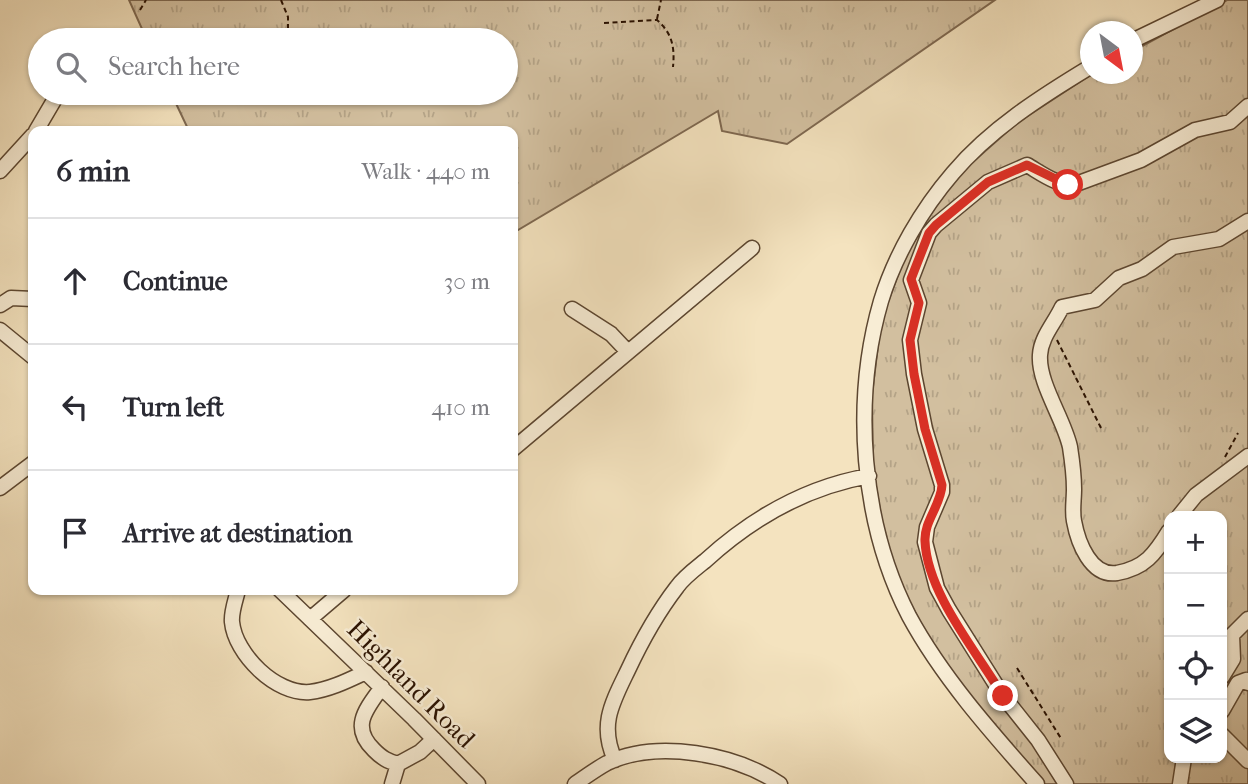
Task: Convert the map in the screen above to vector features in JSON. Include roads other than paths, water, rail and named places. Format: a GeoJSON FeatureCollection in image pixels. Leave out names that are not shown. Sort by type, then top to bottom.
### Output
{"type":"FeatureCollection","features":[{"type":"Feature","properties":{"kind":"street"},"geometry":{"type":"LineString","coordinates":[[1143,36],[1217,0]]}},
{"type":"Feature","properties":{"kind":"street"},"geometry":{"type":"LineString","coordinates":[[1037,784],[977,714],[929,648],[895,586],[884,555],[869,476],[865,417],[873,335],[882,300],[908,240],[930,202],[954,171],[1020,113],[1080,73]]}},
{"type":"Feature","properties":{"kind":"street"},"geometry":{"type":"LineString","coordinates":[[39,126],[51,105]]}},
{"type":"Feature","properties":{"kind":"street"},"geometry":{"type":"LineString","coordinates":[[1066,784],[1038,740],[1003,696],[937,588],[925,542],[927,527],[942,492],[942,485],[925,429],[914,374],[910,340],[919,303],[911,279],[929,233],[936,225],[965,199],[1003,174],[1027,165],[1059,182],[1076,184],[1141,160],[1195,130],[1230,122],[1248,106]]}},
{"type":"Feature","properties":{"kind":"street"},"geometry":{"type":"LineString","coordinates":[[0,171],[28,141]]}},
{"type":"Feature","properties":{"kind":"street"},"geometry":{"type":"LineString","coordinates":[[1164,538],[1144,565],[1109,574],[1094,566],[1080,544],[1073,519],[1074,486],[1070,446],[1051,399],[1040,359],[1042,340],[1062,307],[1095,300],[1119,278],[1142,269],[1173,247],[1219,239],[1248,221]]}},
{"type":"Feature","properties":{"kind":"street"},"geometry":{"type":"LineString","coordinates":[[518,445],[752,248]]}},
{"type":"Feature","properties":{"kind":"street"},"geometry":{"type":"LineString","coordinates":[[0,305],[11,298],[28,299]]}},
{"type":"Feature","properties":{"kind":"street"},"geometry":{"type":"LineString","coordinates":[[572,309],[611,334],[629,351]]}},
{"type":"Feature","properties":{"kind":"street"},"geometry":{"type":"LineString","coordinates":[[0,330],[28,352]]}},
{"type":"Feature","properties":{"kind":"street"},"geometry":{"type":"LineString","coordinates":[[1183,511],[1196,495],[1248,456]]}},
{"type":"Feature","properties":{"kind":"street"},"geometry":{"type":"LineString","coordinates":[[0,488],[28,467]]}},
{"type":"Feature","properties":{"kind":"street"},"geometry":{"type":"LineString","coordinates":[[615,760],[607,743],[606,727],[611,709],[644,636],[679,584],[725,543],[790,500],[839,481],[869,476]]}},
{"type":"Feature","properties":{"kind":"street"},"geometry":{"type":"LineString","coordinates":[[237,595],[232,621],[240,644],[271,681],[290,690],[311,692],[366,672]]}},
{"type":"Feature","properties":{"kind":"street","name":"Highland Road"},"geometry":{"type":"LineString","coordinates":[[285,595],[478,784]]}},
{"type":"Feature","properties":{"kind":"street"},"geometry":{"type":"LineString","coordinates":[[310,619],[338,595]]}},
{"type":"Feature","properties":{"kind":"street"},"geometry":{"type":"LineString","coordinates":[[1227,669],[1233,659],[1232,635],[1248,619]]}},
{"type":"Feature","properties":{"kind":"street"},"geometry":{"type":"LineString","coordinates":[[1227,702],[1238,684],[1246,680],[1248,683]]}},
{"type":"Feature","properties":{"kind":"street"},"geometry":{"type":"LineString","coordinates":[[382,687],[368,707],[360,728],[363,739],[386,761],[398,764],[420,752],[434,739]]}},
{"type":"Feature","properties":{"kind":"street"},"geometry":{"type":"LineString","coordinates":[[1227,740],[1248,761]]}},
{"type":"Feature","properties":{"kind":"street"},"geometry":{"type":"LineString","coordinates":[[575,784],[615,760],[647,753],[675,751],[744,765],[780,784]]}},
{"type":"Feature","properties":{"kind":"street"},"geometry":{"type":"LineString","coordinates":[[1180,784],[1183,763]]}},
{"type":"Feature","properties":{"kind":"street"},"geometry":{"type":"LineString","coordinates":[[392,784],[398,764]]}}]}
